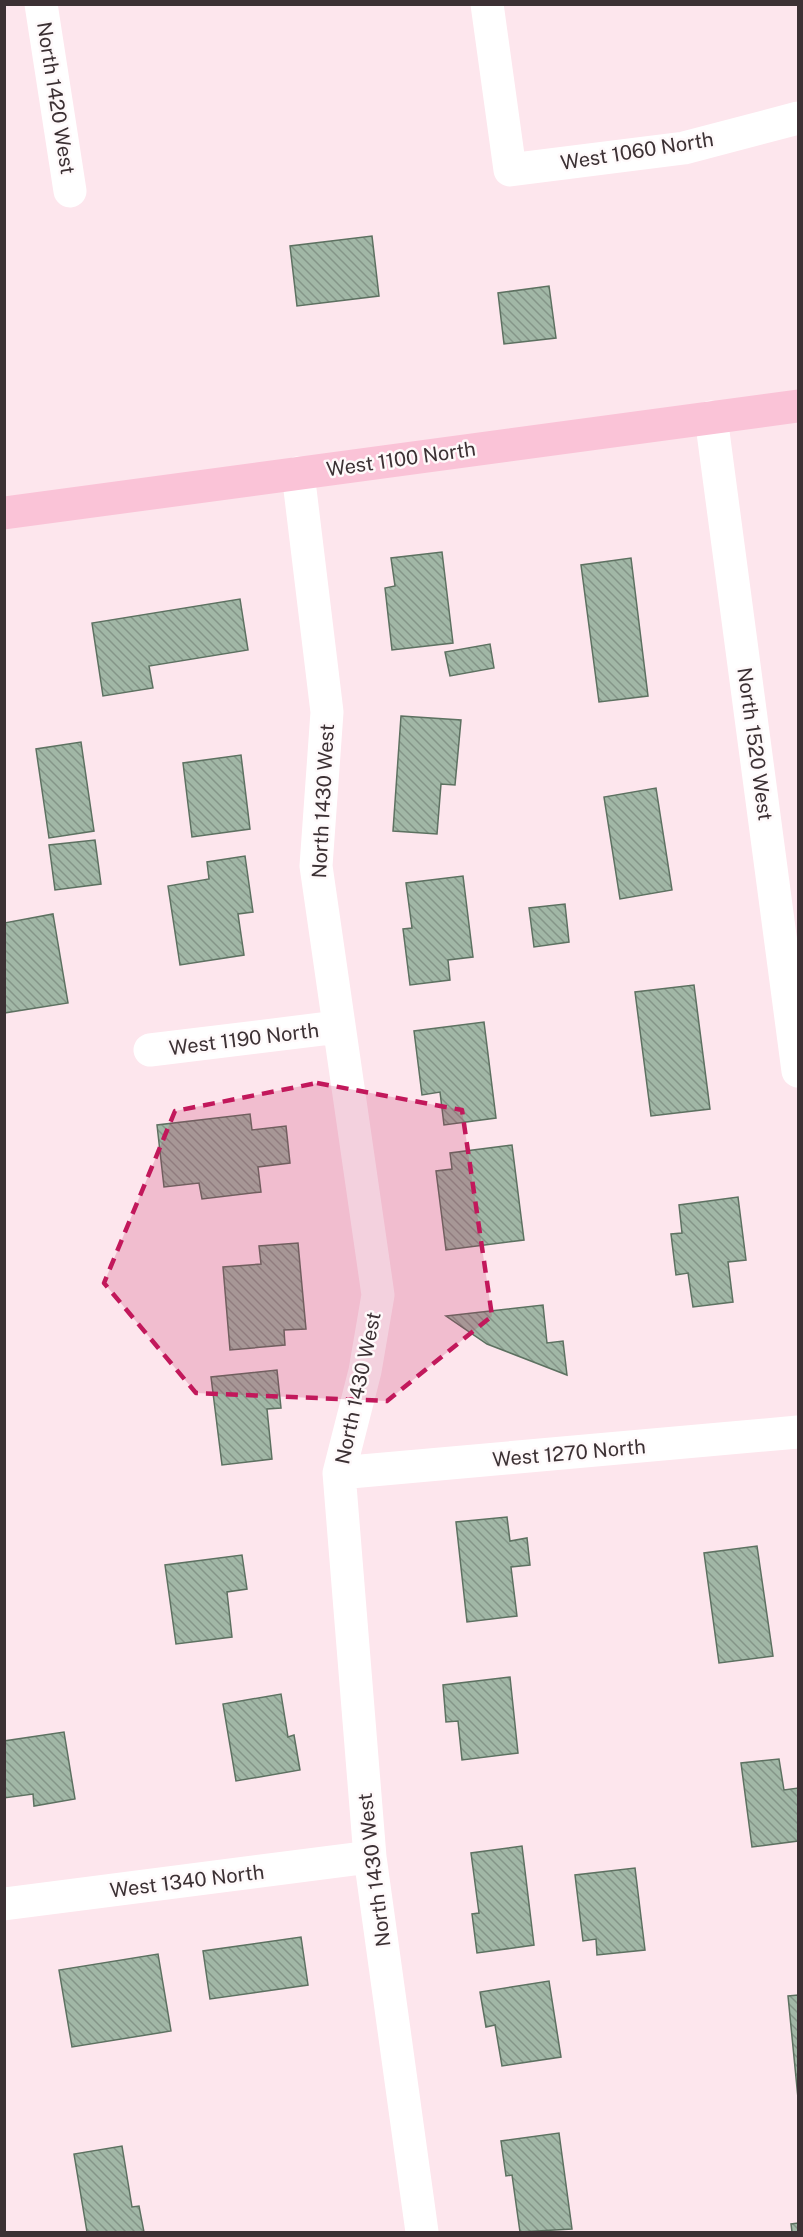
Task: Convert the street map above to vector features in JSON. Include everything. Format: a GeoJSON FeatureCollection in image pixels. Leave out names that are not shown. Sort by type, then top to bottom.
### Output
{"type":"FeatureCollection","features":[{"type":"Feature","properties":{"kind":"main road","name":"West 1100 North"},"geometry":{"type":"LineString","coordinates":[[4,513],[798,406]]}},
{"type":"Feature","properties":{"kind":"street","name":"North 1420 West"},"geometry":{"type":"LineString","coordinates":[[41,4],[70,191]]}},
{"type":"Feature","properties":{"kind":"street","name":"West 1060 North"},"geometry":{"type":"LineString","coordinates":[[487,4],[510,170],[684,148],[798,118]]}},
{"type":"Feature","properties":{"kind":"street","name":"North 1520 West"},"geometry":{"type":"LineString","coordinates":[[711,417],[798,1071]]}},
{"type":"Feature","properties":{"kind":"street","name":"North 1430 West"},"geometry":{"type":"LineString","coordinates":[[298,473],[327,712],[316,866],[378,1294],[365,1371],[339,1473],[370,1857],[422,2232]]}},
{"type":"Feature","properties":{"kind":"street","name":"West 1190 North"},"geometry":{"type":"LineString","coordinates":[[150,1050],[338,1027]]}},
{"type":"Feature","properties":{"kind":"street","name":"West 1270 North"},"geometry":{"type":"LineString","coordinates":[[339,1473],[798,1432]]}},
{"type":"Feature","properties":{"kind":"street","name":"West 1340 North"},"geometry":{"type":"LineString","coordinates":[[4,1904],[370,1857]]}},
{"type":"Feature","properties":{"kind":"highlighted area"},"geometry":{"type":"Polygon","coordinates":[[[317,1083],[462,1110],[492,1316],[387,1401],[196,1393],[104,1283],[175,1111],[317,1083]]]}},
{"type":"Feature","properties":{"kind":"building"},"geometry":{"type":"Polygon","coordinates":[[[372,236],[379,296],[297,306],[290,246],[372,236]]]}},
{"type":"Feature","properties":{"kind":"building"},"geometry":{"type":"Polygon","coordinates":[[[549,286],[556,338],[504,344],[498,293],[549,286]]]}},
{"type":"Feature","properties":{"kind":"building"},"geometry":{"type":"Polygon","coordinates":[[[442,552],[453,643],[392,650],[385,588],[395,586],[391,558],[442,552]]]}},
{"type":"Feature","properties":{"kind":"building"},"geometry":{"type":"Polygon","coordinates":[[[631,558],[648,696],[599,702],[581,565],[631,558]]]}},
{"type":"Feature","properties":{"kind":"building"},"geometry":{"type":"Polygon","coordinates":[[[240,599],[248,650],[149,666],[153,688],[103,696],[92,623],[240,599]]]}},
{"type":"Feature","properties":{"kind":"building"},"geometry":{"type":"Polygon","coordinates":[[[490,644],[494,668],[450,676],[445,652],[490,644]]]}},
{"type":"Feature","properties":{"kind":"building"},"geometry":{"type":"Polygon","coordinates":[[[401,716],[461,720],[455,785],[441,784],[437,834],[393,831],[401,716]]]}},
{"type":"Feature","properties":{"kind":"building"},"geometry":{"type":"Polygon","coordinates":[[[81,742],[94,831],[49,838],[36,749],[81,742]]]}},
{"type":"Feature","properties":{"kind":"building"},"geometry":{"type":"Polygon","coordinates":[[[241,755],[250,829],[192,837],[183,763],[241,755]]]}},
{"type":"Feature","properties":{"kind":"building"},"geometry":{"type":"Polygon","coordinates":[[[656,788],[672,890],[620,899],[604,797],[656,788]]]}},
{"type":"Feature","properties":{"kind":"building"},"geometry":{"type":"Polygon","coordinates":[[[95,840],[101,884],[55,890],[49,845],[95,840]]]}},
{"type":"Feature","properties":{"kind":"building"},"geometry":{"type":"Polygon","coordinates":[[[245,856],[253,912],[238,914],[244,955],[180,965],[168,886],[209,879],[207,862],[245,856]]]}},
{"type":"Feature","properties":{"kind":"building"},"geometry":{"type":"Polygon","coordinates":[[[463,876],[473,957],[448,960],[450,980],[410,985],[403,929],[412,928],[406,883],[463,876]]]}},
{"type":"Feature","properties":{"kind":"building"},"geometry":{"type":"Polygon","coordinates":[[[565,904],[569,942],[534,947],[529,908],[565,904]]]}},
{"type":"Feature","properties":{"kind":"building"},"geometry":{"type":"Polygon","coordinates":[[[53,914],[68,1003],[4,1013],[4,923],[53,914]]]}},
{"type":"Feature","properties":{"kind":"building"},"geometry":{"type":"Polygon","coordinates":[[[694,985],[710,1109],[651,1116],[635,992],[694,985]]]}},
{"type":"Feature","properties":{"kind":"building"},"geometry":{"type":"Polygon","coordinates":[[[484,1022],[496,1118],[444,1125],[440,1092],[422,1095],[414,1031],[484,1022]]]}},
{"type":"Feature","properties":{"kind":"building"},"geometry":{"type":"Polygon","coordinates":[[[250,1114],[252,1130],[286,1126],[290,1163],[258,1167],[261,1192],[202,1199],[199,1183],[164,1187],[157,1125],[250,1114]]]}},
{"type":"Feature","properties":{"kind":"building"},"geometry":{"type":"Polygon","coordinates":[[[512,1145],[524,1240],[446,1250],[436,1171],[452,1169],[450,1153],[512,1145]]]}},
{"type":"Feature","properties":{"kind":"building"},"geometry":{"type":"Polygon","coordinates":[[[738,1197],[746,1260],[728,1262],[733,1302],[693,1307],[688,1273],[676,1275],[671,1234],[682,1233],[679,1205],[738,1197]]]}},
{"type":"Feature","properties":{"kind":"building"},"geometry":{"type":"Polygon","coordinates":[[[298,1243],[306,1329],[284,1330],[285,1345],[230,1350],[223,1267],[261,1264],[259,1246],[298,1243]]]}},
{"type":"Feature","properties":{"kind":"building"},"geometry":{"type":"Polygon","coordinates":[[[543,1305],[547,1343],[563,1341],[567,1375],[487,1344],[446,1316],[543,1305]]]}},
{"type":"Feature","properties":{"kind":"building"},"geometry":{"type":"Polygon","coordinates":[[[277,1370],[281,1408],[267,1409],[272,1459],[222,1465],[211,1377],[277,1370]]]}},
{"type":"Feature","properties":{"kind":"building"},"geometry":{"type":"Polygon","coordinates":[[[507,1517],[510,1541],[527,1538],[530,1565],[511,1567],[517,1616],[467,1622],[456,1522],[507,1517]]]}},
{"type":"Feature","properties":{"kind":"building"},"geometry":{"type":"Polygon","coordinates":[[[757,1546],[773,1656],[719,1663],[704,1553],[757,1546]]]}},
{"type":"Feature","properties":{"kind":"building"},"geometry":{"type":"Polygon","coordinates":[[[242,1555],[247,1589],[227,1592],[232,1637],[176,1644],[165,1565],[242,1555]]]}},
{"type":"Feature","properties":{"kind":"building"},"geometry":{"type":"Polygon","coordinates":[[[510,1677],[518,1753],[462,1760],[458,1721],[446,1722],[443,1685],[510,1677]]]}},
{"type":"Feature","properties":{"kind":"building"},"geometry":{"type":"Polygon","coordinates":[[[281,1694],[288,1737],[294,1735],[300,1770],[236,1781],[223,1704],[281,1694]]]}},
{"type":"Feature","properties":{"kind":"building"},"geometry":{"type":"Polygon","coordinates":[[[64,1732],[75,1799],[34,1806],[33,1794],[4,1798],[4,1741],[64,1732]]]}},
{"type":"Feature","properties":{"kind":"building"},"geometry":{"type":"Polygon","coordinates":[[[779,1759],[784,1790],[798,1788],[798,1841],[752,1847],[741,1763],[779,1759]]]}},
{"type":"Feature","properties":{"kind":"building"},"geometry":{"type":"Polygon","coordinates":[[[522,1846],[534,1945],[477,1953],[472,1914],[479,1913],[471,1853],[522,1846]]]}},
{"type":"Feature","properties":{"kind":"building"},"geometry":{"type":"Polygon","coordinates":[[[635,1868],[645,1950],[597,1955],[596,1939],[583,1941],[575,1875],[635,1868]]]}},
{"type":"Feature","properties":{"kind":"building"},"geometry":{"type":"Polygon","coordinates":[[[301,1937],[308,1985],[210,1999],[203,1951],[301,1937]]]}},
{"type":"Feature","properties":{"kind":"building"},"geometry":{"type":"Polygon","coordinates":[[[158,1954],[171,2031],[72,2047],[59,1970],[158,1954]]]}},
{"type":"Feature","properties":{"kind":"building"},"geometry":{"type":"Polygon","coordinates":[[[549,1981],[561,2057],[502,2066],[495,2025],[486,2027],[480,1992],[549,1981]]]}},
{"type":"Feature","properties":{"kind":"building"},"geometry":{"type":"Polygon","coordinates":[[[798,1995],[798,2098],[788,1996],[798,1995]]]}},
{"type":"Feature","properties":{"kind":"building"},"geometry":{"type":"Polygon","coordinates":[[[559,2133],[572,2229],[520,2232],[512,2175],[506,2176],[501,2141],[559,2133]]]}},
{"type":"Feature","properties":{"kind":"building"},"geometry":{"type":"Polygon","coordinates":[[[122,2146],[132,2207],[139,2206],[144,2232],[87,2232],[74,2154],[122,2146]]]}},
{"type":"Feature","properties":{"kind":"building"},"geometry":{"type":"Polygon","coordinates":[[[798,2223],[798,2232],[792,2232],[791,2224],[798,2223]]]}}]}
